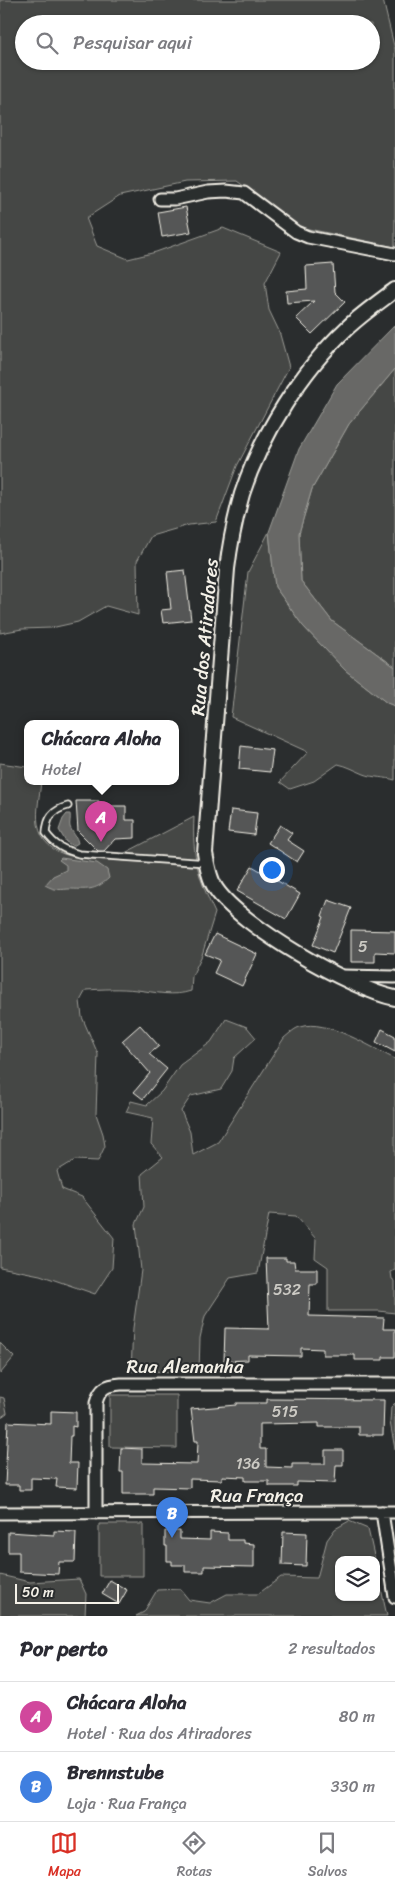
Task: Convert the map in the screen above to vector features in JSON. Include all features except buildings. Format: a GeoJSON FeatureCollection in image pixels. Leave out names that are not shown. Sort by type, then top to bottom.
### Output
{"type":"FeatureCollection","features":[{"type":"Feature","properties":{"kind":"street"},"geometry":{"type":"LineString","coordinates":[[160,199],[175,199],[208,192],[244,193],[296,232],[308,237],[395,254]]}},
{"type":"Feature","properties":{"kind":"street","name":"Rua dos Atiradores"},"geometry":{"type":"LineString","coordinates":[[395,290],[348,327],[324,352],[301,382],[260,451],[243,494],[234,525],[227,569],[206,836],[207,863],[215,888],[241,916],[292,950],[360,987],[395,998]]}},
{"type":"Feature","properties":{"kind":"street"},"geometry":{"type":"LineString","coordinates":[[340,976],[395,977]]}},
{"type":"Feature","properties":{"kind":"street","name":"Rua Alemanha"},"geometry":{"type":"LineString","coordinates":[[96,1512],[96,1403],[98,1395],[103,1388],[111,1385],[395,1384]]}},
{"type":"Feature","properties":{"kind":"street"},"geometry":{"type":"LineString","coordinates":[[382,1512],[395,1596]]}},
{"type":"Feature","properties":{"kind":"street","name":"Rua França"},"geometry":{"type":"LineString","coordinates":[[0,1513],[395,1512]]}},
{"type":"Feature","properties":{"kind":"lane"},"geometry":{"type":"LineString","coordinates":[[68,806],[53,811],[49,817],[46,833],[56,845],[65,850],[79,854],[207,863]]}},
{"type":"Feature","properties":{"kind":"shaded area"},"geometry":{"type":"Polygon","coordinates":[[[0,0],[383,0],[395,50],[395,247],[299,227],[237,181],[185,182],[120,196],[86,218],[97,246],[128,259],[156,252],[223,228],[281,252],[265,283],[269,310],[279,331],[289,367],[237,466],[216,522],[189,525],[151,536],[137,561],[138,615],[106,606],[78,622],[51,628],[22,629],[0,633],[0,0]]]}},
{"type":"Feature","properties":{"kind":"shaded area"},"geometry":{"type":"Polygon","coordinates":[[[395,325],[395,369],[349,424],[312,489],[299,533],[301,581],[332,621],[395,667],[395,706],[387,703],[345,670],[303,626],[275,587],[269,532],[299,449],[337,384],[395,325]]]}},
{"type":"Feature","properties":{"kind":"shaded area"},"geometry":{"type":"Polygon","coordinates":[[[395,369],[395,667],[332,621],[301,581],[299,533],[312,489],[349,424],[395,369]]]}},
{"type":"Feature","properties":{"kind":"shaded area"},"geometry":{"type":"Polygon","coordinates":[[[269,532],[275,587],[303,626],[345,670],[387,703],[395,706],[395,780],[368,775],[338,764],[314,781],[290,789],[280,782],[308,752],[231,717],[248,572],[269,532]]]}},
{"type":"Feature","properties":{"kind":"shaded area"},"geometry":{"type":"Polygon","coordinates":[[[0,763],[24,767],[24,785],[41,785],[38,824],[42,836],[49,846],[70,856],[118,860],[123,854],[194,817],[194,844],[197,866],[215,913],[202,955],[192,976],[191,991],[171,994],[124,989],[86,990],[80,1001],[82,1017],[98,1054],[96,1114],[105,1146],[98,1161],[75,1160],[57,1171],[62,1189],[82,1197],[114,1238],[112,1268],[95,1294],[40,1275],[0,1267],[0,763]]]}},
{"type":"Feature","properties":{"kind":"shaded area"},"geometry":{"type":"Polygon","coordinates":[[[67,814],[70,814],[70,827],[78,843],[73,846],[66,842],[59,830],[67,814]]]}},
{"type":"Feature","properties":{"kind":"shaded area"},"geometry":{"type":"Polygon","coordinates":[[[61,858],[97,863],[107,870],[109,878],[99,886],[90,889],[51,888],[45,885],[53,876],[66,870],[66,865],[59,860],[61,858]]]}},
{"type":"Feature","properties":{"kind":"shaded area"},"geometry":{"type":"Polygon","coordinates":[[[226,1019],[247,1027],[256,1038],[234,1058],[232,1071],[221,1089],[191,1096],[181,1111],[190,1132],[193,1155],[218,1142],[284,1038],[298,1028],[311,1025],[335,1030],[395,1059],[395,1270],[391,1272],[392,1279],[395,1281],[395,1313],[379,1311],[328,1311],[328,1267],[315,1258],[316,1239],[296,1216],[269,1214],[258,1273],[230,1278],[205,1316],[200,1338],[199,1372],[131,1371],[133,1328],[141,1270],[136,1224],[144,1207],[142,1174],[163,1157],[151,1144],[153,1118],[126,1112],[131,1101],[147,1105],[162,1091],[180,1065],[211,1042],[226,1019]]]}},
{"type":"Feature","properties":{"kind":"shaded area"},"geometry":{"type":"Polygon","coordinates":[[[0,1343],[14,1357],[0,1374],[0,1343]]]}},
{"type":"Feature","properties":{"kind":"shaded area"},"geometry":{"type":"Polygon","coordinates":[[[110,1395],[177,1395],[177,1448],[110,1447],[110,1395]]]}},
{"type":"Feature","properties":{"kind":"shaded area"},"geometry":{"type":"Polygon","coordinates":[[[0,1397],[4,1398],[7,1413],[0,1418],[0,1397]]]}},
{"type":"Feature","properties":{"kind":"shaded area"},"geometry":{"type":"Polygon","coordinates":[[[395,1403],[395,1449],[390,1422],[391,1407],[395,1403]]]}},
{"type":"Feature","properties":{"kind":"shaded area"},"geometry":{"type":"Polygon","coordinates":[[[349,1521],[368,1529],[374,1556],[335,1556],[335,1601],[380,1601],[380,1584],[387,1616],[136,1616],[144,1612],[157,1590],[180,1589],[189,1600],[210,1603],[227,1594],[258,1594],[281,1577],[317,1578],[327,1540],[335,1529],[349,1521]]]}},
{"type":"Feature","properties":{"kind":"shaded area"},"geometry":{"type":"Polygon","coordinates":[[[99,1524],[143,1524],[143,1576],[99,1576],[99,1524]]]}},
{"type":"Feature","properties":{"kind":"shaded area"},"geometry":{"type":"Polygon","coordinates":[[[0,1575],[30,1582],[79,1579],[86,1594],[85,1616],[0,1616],[0,1575]]]}},
{"type":"Feature","properties":{"kind":"place","name":"Chácara Aloha"},"geometry":{"type":"Point","coordinates":[101,842]}},
{"type":"Feature","properties":{"kind":"place","name":"Brennstube"},"geometry":{"type":"Point","coordinates":[172,1538]}}]}
